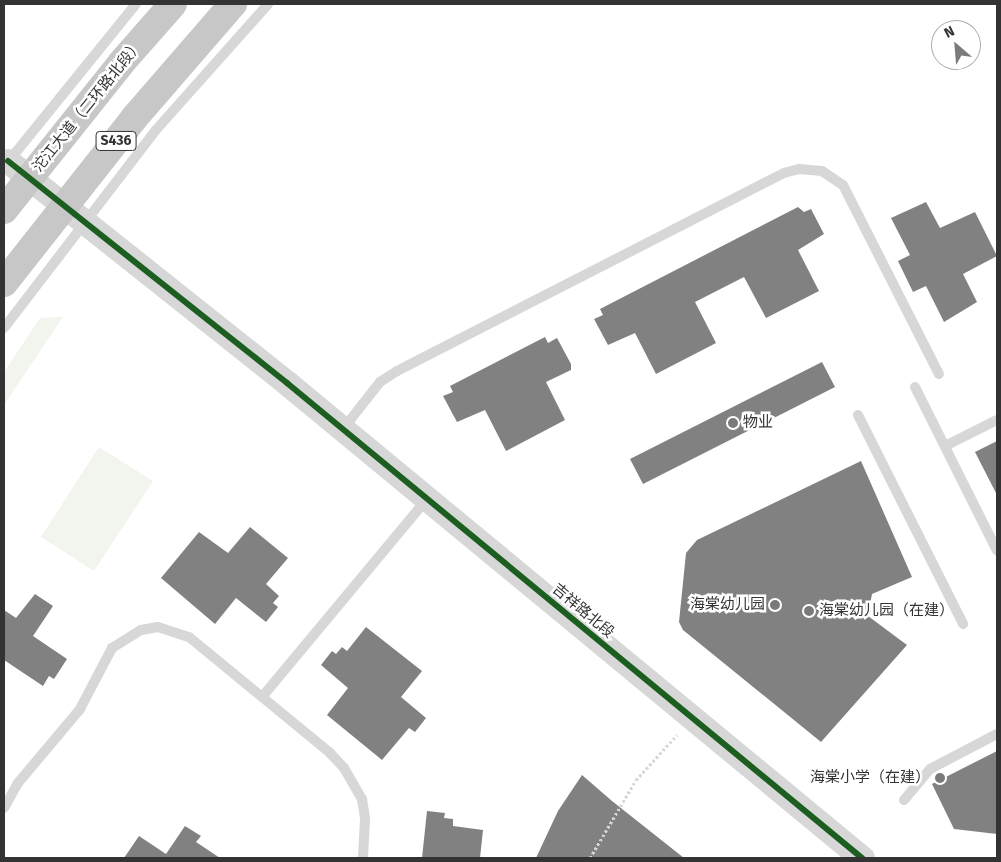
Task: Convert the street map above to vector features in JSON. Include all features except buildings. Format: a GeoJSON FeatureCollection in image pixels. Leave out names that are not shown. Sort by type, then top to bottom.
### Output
{"type":"FeatureCollection","features":[{"type":"Feature","properties":{"kind":"highway","name":"沱江大道（二环路北段）"},"geometry":{"type":"LineString","coordinates":[[4,210],[173,4]]}},
{"type":"Feature","properties":{"kind":"highway","name":"S436"},"geometry":{"type":"LineString","coordinates":[[4,283],[74,213],[233,4]]}},
{"type":"Feature","properties":{"kind":"street","name":"吉祥路北段"},"geometry":{"type":"LineString","coordinates":[[6,164],[30,178],[287,383],[862,858]]}},
{"type":"Feature","properties":{"kind":"lane"},"geometry":{"type":"LineString","coordinates":[[6,164],[136,4]]}},
{"type":"Feature","properties":{"kind":"lane"},"geometry":{"type":"LineString","coordinates":[[4,328],[74,213],[155,132],[268,4]]}},
{"type":"Feature","properties":{"kind":"lane"},"geometry":{"type":"LineString","coordinates":[[343,429],[380,382],[397,370],[784,173],[811,168],[834,177],[849,195],[940,374]]}},
{"type":"Feature","properties":{"kind":"lane"},"geometry":{"type":"LineString","coordinates":[[915,387],[997,551]]}},
{"type":"Feature","properties":{"kind":"lane"},"geometry":{"type":"LineString","coordinates":[[858,415],[963,624]]}},
{"type":"Feature","properties":{"kind":"lane"},"geometry":{"type":"LineString","coordinates":[[945,446],[997,420]]}},
{"type":"Feature","properties":{"kind":"lane"},"geometry":{"type":"LineString","coordinates":[[262,697],[427,499]]}},
{"type":"Feature","properties":{"kind":"lane"},"geometry":{"type":"LineString","coordinates":[[4,808],[18,783],[80,709],[112,648],[141,630],[158,627],[189,637],[330,753],[353,782],[362,799],[365,819],[362,858]]}},
{"type":"Feature","properties":{"kind":"lane"},"geometry":{"type":"LineString","coordinates":[[904,800],[930,769],[997,734]]}},
{"type":"Feature","properties":{"kind":"path"},"geometry":{"type":"LineString","coordinates":[[590,858],[636,780],[692,718]]}},
{"type":"Feature","properties":{"kind":"shaded area"},"geometry":{"type":"Polygon","coordinates":[[[63,317],[4,405],[4,372],[40,318],[63,317]]]}},
{"type":"Feature","properties":{"kind":"shaded area"},"geometry":{"type":"Polygon","coordinates":[[[99,447],[153,481],[94,571],[41,537],[99,447]]]}},
{"type":"Feature","properties":{"kind":"cycle path"},"geometry":{"type":"LineString","coordinates":[[8,161],[287,383],[862,858]]}},
{"type":"Feature","properties":{"kind":"place","name":"物业"},"geometry":{"type":"Point","coordinates":[733,423]}},
{"type":"Feature","properties":{"kind":"place","name":"海棠幼儿园"},"geometry":{"type":"Point","coordinates":[775,605]}},
{"type":"Feature","properties":{"kind":"place","name":"海棠幼儿园（在建）"},"geometry":{"type":"Point","coordinates":[809,611]}},
{"type":"Feature","properties":{"kind":"place","name":"海棠小学（在建）"},"geometry":{"type":"Point","coordinates":[940,778]}}]}
